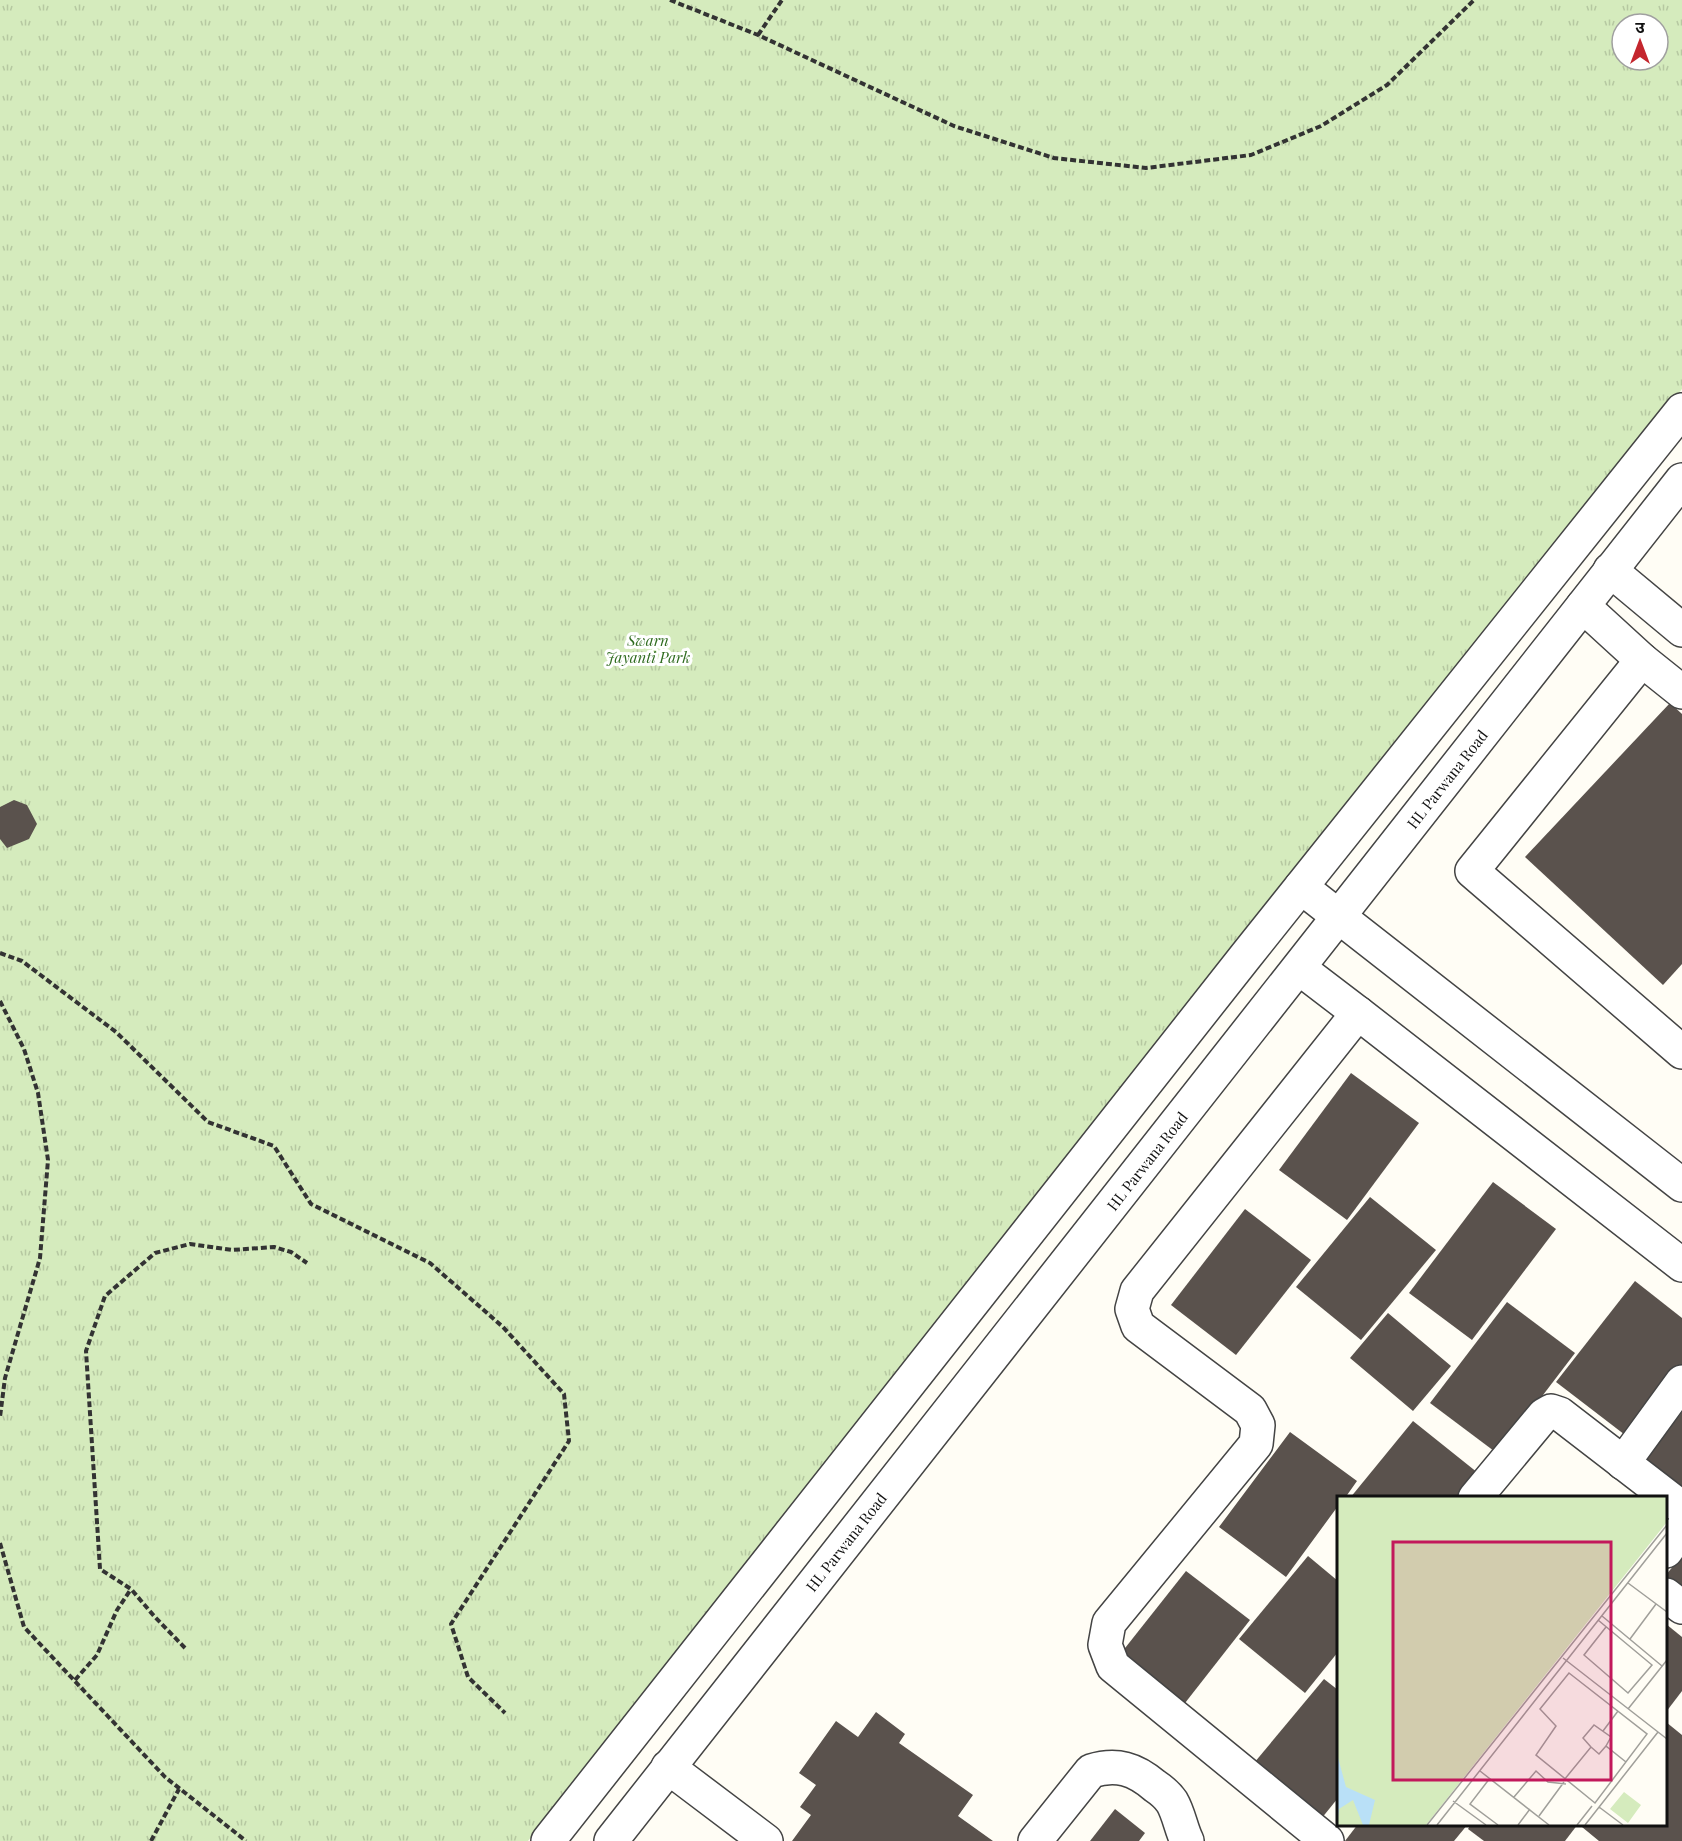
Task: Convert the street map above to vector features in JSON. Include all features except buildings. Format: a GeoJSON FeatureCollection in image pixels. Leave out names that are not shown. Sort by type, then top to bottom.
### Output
{"type":"FeatureCollection","features":[{"type":"Feature","properties":{"kind":"street"},"geometry":{"type":"LineString","coordinates":[[548,1841],[1301,887],[1682,410]]}},
{"type":"Feature","properties":{"kind":"street","name":"HL Parwana Road"},"geometry":{"type":"LineString","coordinates":[[611,1841],[1682,480]]}},
{"type":"Feature","properties":{"kind":"street"},"geometry":{"type":"LineString","coordinates":[[1610,570],[1682,630]]}},
{"type":"Feature","properties":{"kind":"street"},"geometry":{"type":"LineString","coordinates":[[1582,606],[1642,660],[1682,692]]}},
{"type":"Feature","properties":{"kind":"street"},"geometry":{"type":"LineString","coordinates":[[1642,660],[1472,871],[1682,1052]]}},
{"type":"Feature","properties":{"kind":"street"},"geometry":{"type":"LineString","coordinates":[[1301,887],[1682,1185]]}},
{"type":"Feature","properties":{"kind":"street"},"geometry":{"type":"LineString","coordinates":[[1299,968],[1682,1265]]}},
{"type":"Feature","properties":{"kind":"street"},"geometry":{"type":"LineString","coordinates":[[1329,1831],[1113,1666],[1105,1645],[1109,1623],[1256,1444],[1258,1425],[1250,1410],[1138,1326],[1132,1309],[1137,1291],[1358,1013]]}},
{"type":"Feature","properties":{"kind":"street"},"geometry":{"type":"LineString","coordinates":[[1623,1463],[1682,1382]]}},
{"type":"Feature","properties":{"kind":"street"},"geometry":{"type":"LineString","coordinates":[[1476,1496],[1544,1415],[1551,1411],[1560,1414],[1666,1496]]}},
{"type":"Feature","properties":{"kind":"street"},"geometry":{"type":"LineString","coordinates":[[1667,1497],[1682,1508]]}},
{"type":"Feature","properties":{"kind":"street"},"geometry":{"type":"LineString","coordinates":[[1667,1549],[1682,1530]]}},
{"type":"Feature","properties":{"kind":"street"},"geometry":{"type":"LineString","coordinates":[[1667,1596],[1682,1607]]}},
{"type":"Feature","properties":{"kind":"street"},"geometry":{"type":"LineString","coordinates":[[668,1767],[748,1836]]}},
{"type":"Feature","properties":{"kind":"street"},"geometry":{"type":"LineString","coordinates":[[1035,1841],[1091,1771],[1105,1767],[1139,1773],[1158,1788],[1171,1800],[1187,1841]]}},
{"type":"Feature","properties":{"kind":"path"},"geometry":{"type":"LineString","coordinates":[[670,0],[758,35],[954,126],[1053,158],[1146,168],[1251,155],[1320,126],[1387,85],[1474,0]]}},
{"type":"Feature","properties":{"kind":"path"},"geometry":{"type":"LineString","coordinates":[[758,35],[783,0]]}},
{"type":"Feature","properties":{"kind":"path"},"geometry":{"type":"LineString","coordinates":[[0,953],[22,961],[116,1032],[208,1122],[274,1146],[311,1204],[430,1263],[503,1327],[564,1394],[569,1441],[451,1624],[468,1677],[505,1713]]}},
{"type":"Feature","properties":{"kind":"path"},"geometry":{"type":"LineString","coordinates":[[0,1001],[24,1048],[38,1093],[48,1160],[40,1258],[5,1378],[0,1417]]}},
{"type":"Feature","properties":{"kind":"path"},"geometry":{"type":"LineString","coordinates":[[185,1648],[131,1589],[100,1569],[86,1352],[105,1296],[155,1253],[190,1244],[232,1251],[274,1246],[291,1252],[307,1263]]}},
{"type":"Feature","properties":{"kind":"path"},"geometry":{"type":"LineString","coordinates":[[0,1543],[24,1627],[165,1777],[246,1841]]}},
{"type":"Feature","properties":{"kind":"path"},"geometry":{"type":"LineString","coordinates":[[75,1680],[97,1655],[117,1610],[131,1589]]}},
{"type":"Feature","properties":{"kind":"path"},"geometry":{"type":"LineString","coordinates":[[151,1841],[179,1789]]}},
{"type":"Feature","properties":{"kind":"green space","name":"Swarn Jayanti Park"},"geometry":{"type":"Polygon","coordinates":[[[0,0],[1682,0],[1682,389],[528,1841],[0,1841],[0,0]]]}}]}
